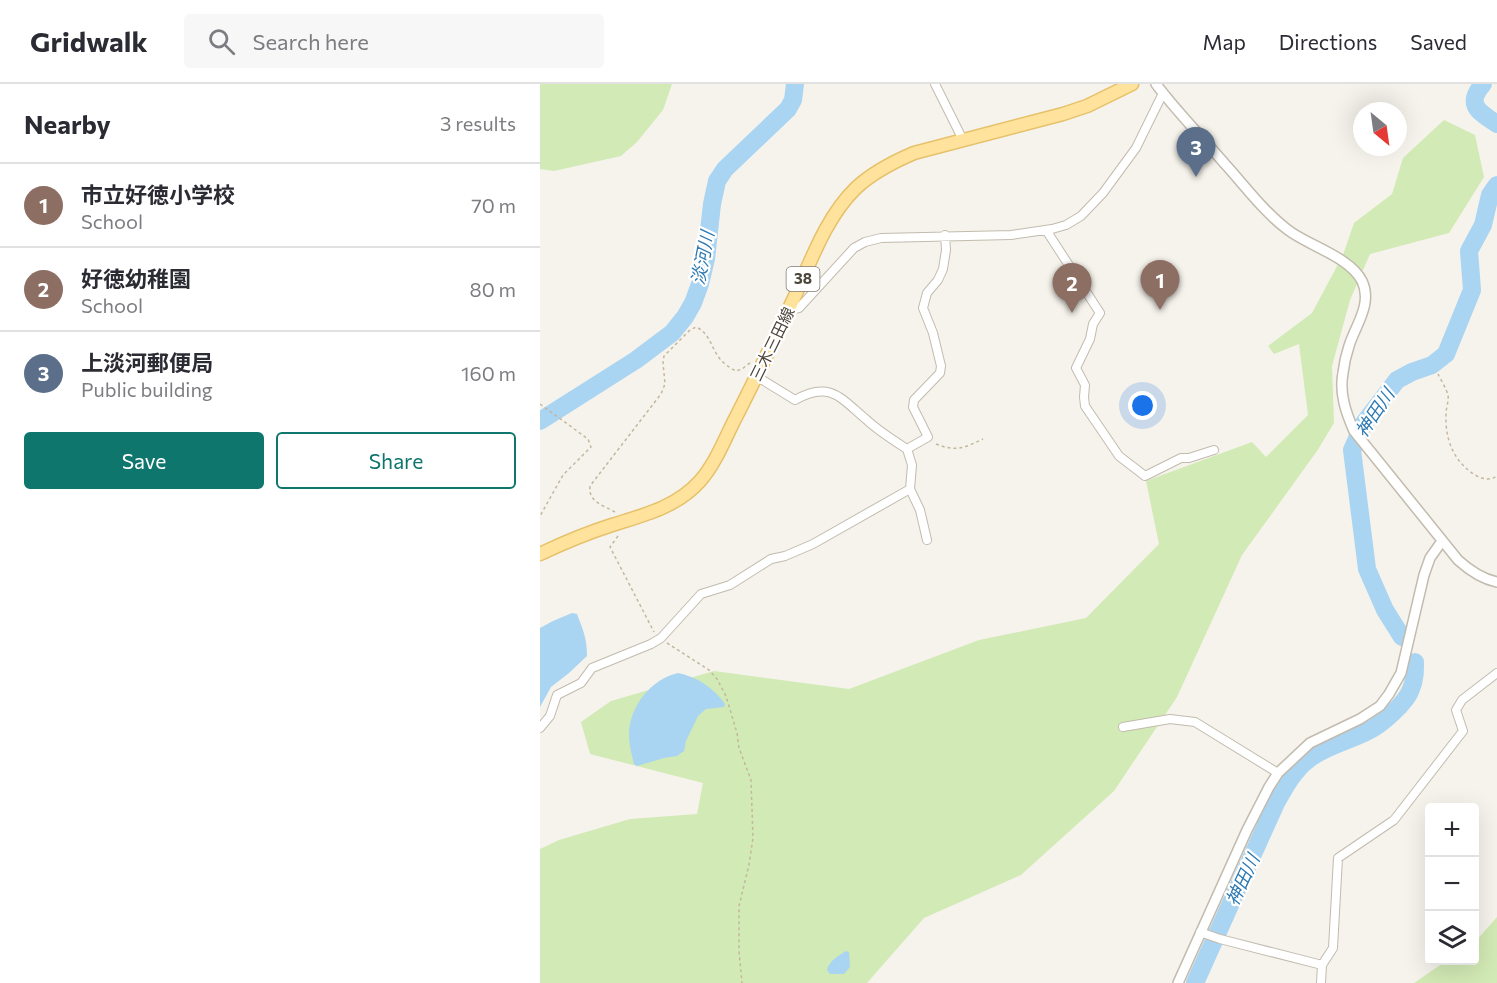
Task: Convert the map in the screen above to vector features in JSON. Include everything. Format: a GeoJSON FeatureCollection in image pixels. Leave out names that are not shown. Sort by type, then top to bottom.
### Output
{"type":"FeatureCollection","features":[{"type":"Feature","properties":{"kind":"main road","name":"三木三田線"},"geometry":{"type":"LineString","coordinates":[[540,554],[582,536],[665,507],[685,495],[700,480],[724,440],[825,232],[839,208],[856,188],[874,173],[914,153],[1087,106],[1132,84]]}},
{"type":"Feature","properties":{"kind":"street"},"geometry":{"type":"LineString","coordinates":[[935,84],[963,140]]}},
{"type":"Feature","properties":{"kind":"street"},"geometry":{"type":"LineString","coordinates":[[1156,84],[1265,209],[1288,230],[1348,264],[1358,274],[1363,283],[1366,300],[1362,316],[1349,345],[1342,375],[1347,416],[1354,431],[1364,444],[1458,560],[1468,569],[1488,580],[1497,582]]}},
{"type":"Feature","properties":{"kind":"street"},"geometry":{"type":"LineString","coordinates":[[789,310],[799,308],[854,248],[865,242],[881,238],[1011,235],[1066,225],[1081,216],[1103,193],[1136,148],[1163,93]]}},
{"type":"Feature","properties":{"kind":"street"},"geometry":{"type":"LineString","coordinates":[[1046,230],[1100,313],[1093,324],[1090,339],[1076,368],[1084,385],[1085,406],[1119,456],[1145,476],[1181,458],[1189,458],[1214,450]]}},
{"type":"Feature","properties":{"kind":"street"},"geometry":{"type":"LineString","coordinates":[[907,449],[928,437],[913,407],[914,400],[940,374],[941,366],[933,333],[923,308],[927,293],[938,280],[943,269],[946,250],[945,235]]}},
{"type":"Feature","properties":{"kind":"street"},"geometry":{"type":"LineString","coordinates":[[756,376],[795,400],[819,391],[842,398],[880,432],[907,449],[912,465],[910,489],[920,510],[927,540]]}},
{"type":"Feature","properties":{"kind":"street"},"geometry":{"type":"LineString","coordinates":[[540,728],[550,716],[557,695],[581,683],[592,668],[661,638],[701,594],[730,585],[771,559],[785,556],[813,544],[910,489]]}},
{"type":"Feature","properties":{"kind":"street"},"geometry":{"type":"LineString","coordinates":[[1178,983],[1205,933],[1247,830],[1278,773],[1310,743],[1360,719],[1380,706],[1389,694],[1401,673],[1424,575],[1430,558],[1442,540]]}},
{"type":"Feature","properties":{"kind":"street"},"geometry":{"type":"LineString","coordinates":[[1321,983],[1322,965],[1333,948],[1338,858],[1394,820],[1463,732],[1456,710],[1462,700],[1497,673]]}},
{"type":"Feature","properties":{"kind":"street"},"geometry":{"type":"LineString","coordinates":[[1123,727],[1170,719],[1195,722],[1278,773]]}},
{"type":"Feature","properties":{"kind":"street"},"geometry":{"type":"LineString","coordinates":[[1205,933],[1220,939],[1322,965]]}},
{"type":"Feature","properties":{"kind":"path"},"geometry":{"type":"LineString","coordinates":[[742,983],[739,906],[753,838],[751,780],[738,748],[726,696],[709,670],[655,634],[610,547],[630,520],[593,500],[589,494],[590,486],[661,394],[665,384],[664,356],[690,330],[696,327],[704,330],[720,360],[736,371],[751,362]]}},
{"type":"Feature","properties":{"kind":"path"},"geometry":{"type":"LineString","coordinates":[[1438,374],[1448,395],[1446,431],[1449,445],[1466,468],[1484,479],[1492,480],[1497,476]]}},
{"type":"Feature","properties":{"kind":"path"},"geometry":{"type":"LineString","coordinates":[[540,404],[588,439],[591,447],[563,475],[540,516]]}},
{"type":"Feature","properties":{"kind":"path"},"geometry":{"type":"LineString","coordinates":[[928,437],[945,448],[955,449],[965,448],[983,439]]}},
{"type":"Feature","properties":{"kind":"green space"},"geometry":{"type":"Polygon","coordinates":[[[540,84],[672,84],[663,110],[637,142],[621,156],[554,171],[540,169],[540,84]]]}},
{"type":"Feature","properties":{"kind":"green space"},"geometry":{"type":"Polygon","coordinates":[[[1444,120],[1475,135],[1484,177],[1449,233],[1370,254],[1350,300],[1332,366],[1334,423],[1317,451],[1242,555],[1177,697],[1114,791],[1021,875],[924,918],[867,983],[540,983],[540,849],[559,840],[630,819],[697,814],[703,783],[590,754],[581,722],[611,701],[714,671],[849,689],[979,640],[1086,618],[1159,544],[1146,481],[1252,442],[1266,457],[1308,415],[1299,344],[1274,354],[1268,346],[1312,313],[1343,255],[1354,223],[1392,194],[1403,158],[1444,120]]]}},
{"type":"Feature","properties":{"kind":"green space"},"geometry":{"type":"Polygon","coordinates":[[[1497,917],[1497,983],[1414,983],[1440,965],[1479,965],[1479,937],[1497,917]]]}},
{"type":"Feature","properties":{"kind":"water"},"geometry":{"type":"Polygon","coordinates":[[[572,613],[577,614],[583,630],[587,656],[551,687],[540,707],[540,628],[572,613]]]}},
{"type":"Feature","properties":{"kind":"water"},"geometry":{"type":"Polygon","coordinates":[[[678,673],[692,677],[710,688],[721,698],[725,704],[724,707],[706,709],[698,716],[686,741],[684,751],[677,756],[637,766],[634,764],[629,739],[633,714],[643,696],[651,688],[668,676],[678,673]]]}},
{"type":"Feature","properties":{"kind":"water"},"geometry":{"type":"Polygon","coordinates":[[[846,951],[849,952],[850,967],[844,974],[830,974],[827,970],[830,964],[846,951]]]}},
{"type":"Feature","properties":{"kind":"waterway","name":"淡河川"},"geometry":{"type":"LineString","coordinates":[[540,421],[636,360],[672,333],[685,317],[700,284],[706,259],[717,181],[725,169],[788,109],[793,100],[795,84]]}},
{"type":"Feature","properties":{"kind":"waterway","name":"神田川"},"geometry":{"type":"LineString","coordinates":[[1483,84],[1475,97],[1476,107],[1497,124]]}},
{"type":"Feature","properties":{"kind":"waterway","name":"神田川"},"geometry":{"type":"LineString","coordinates":[[1402,637],[1385,610],[1367,569],[1352,450],[1364,423],[1397,380],[1432,365],[1446,354],[1472,290],[1469,251],[1483,225],[1490,195],[1497,185]]}},
{"type":"Feature","properties":{"kind":"waterway","name":"神田川"},"geometry":{"type":"LineString","coordinates":[[1195,983],[1276,803],[1290,779],[1304,763],[1316,754],[1368,731],[1393,713],[1409,694],[1414,679],[1415,662]]}},
{"type":"Feature","properties":{"kind":"place","name":"上淡河郵便局"},"geometry":{"type":"Point","coordinates":[1196,177]}},
{"type":"Feature","properties":{"kind":"place","name":"市立好徳小学校"},"geometry":{"type":"Point","coordinates":[1160,310]}},
{"type":"Feature","properties":{"kind":"place","name":"好徳幼稚園"},"geometry":{"type":"Point","coordinates":[1072,313]}}]}
